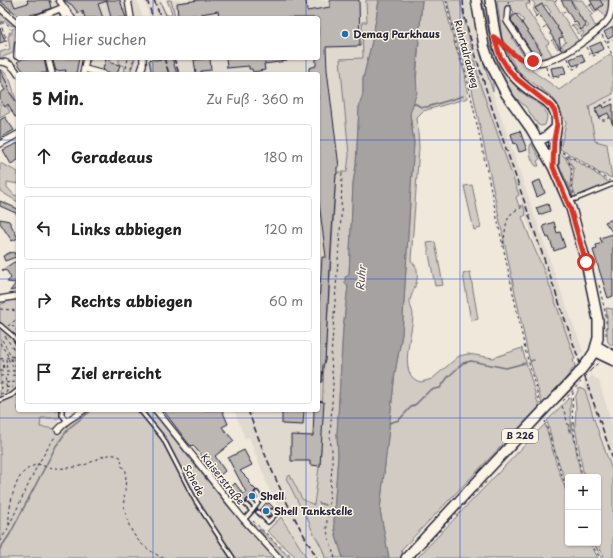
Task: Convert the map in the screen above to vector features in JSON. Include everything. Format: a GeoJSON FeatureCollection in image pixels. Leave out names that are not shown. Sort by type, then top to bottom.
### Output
{"type":"FeatureCollection","features":[{"type":"Feature","properties":{"kind":"main road","name":"B 226"},"geometry":{"type":"LineString","coordinates":[[406,558],[580,378],[590,366],[599,332],[597,311],[572,200],[538,141],[506,94],[489,61],[484,46],[476,0]]}},
{"type":"Feature","properties":{"kind":"main road"},"geometry":{"type":"LineString","coordinates":[[490,0],[494,37],[500,56],[508,69],[517,79],[551,106],[555,112],[557,119],[553,167]]}},
{"type":"Feature","properties":{"kind":"main road"},"geometry":{"type":"LineString","coordinates":[[538,141],[546,137],[556,128]]}},
{"type":"Feature","properties":{"kind":"main road"},"geometry":{"type":"LineString","coordinates":[[595,349],[613,355]]}},
{"type":"Feature","properties":{"kind":"main road"},"geometry":{"type":"LineString","coordinates":[[595,349],[613,361]]}},
{"type":"Feature","properties":{"kind":"street"},"geometry":{"type":"LineString","coordinates":[[59,0],[65,16]]}},
{"type":"Feature","properties":{"kind":"street"},"geometry":{"type":"LineString","coordinates":[[128,0],[131,16]]}},
{"type":"Feature","properties":{"kind":"street"},"geometry":{"type":"LineString","coordinates":[[508,9],[507,21],[533,61],[540,63],[546,62],[566,53],[598,29],[608,19],[612,11],[612,0]]}},
{"type":"Feature","properties":{"kind":"street"},"geometry":{"type":"LineString","coordinates":[[0,8],[16,22]]}},
{"type":"Feature","properties":{"kind":"street"},"geometry":{"type":"LineString","coordinates":[[42,16],[63,8]]}},
{"type":"Feature","properties":{"kind":"street"},"geometry":{"type":"LineString","coordinates":[[63,8],[70,16]]}},
{"type":"Feature","properties":{"kind":"street"},"geometry":{"type":"LineString","coordinates":[[0,62],[7,62],[16,57]]}},
{"type":"Feature","properties":{"kind":"street"},"geometry":{"type":"LineString","coordinates":[[48,60],[52,72]]}},
{"type":"Feature","properties":{"kind":"street"},"geometry":{"type":"LineString","coordinates":[[84,71],[86,60]]}},
{"type":"Feature","properties":{"kind":"street"},"geometry":{"type":"LineString","coordinates":[[141,72],[143,60]]}},
{"type":"Feature","properties":{"kind":"street"},"geometry":{"type":"LineString","coordinates":[[7,62],[16,72]]}},
{"type":"Feature","properties":{"kind":"street"},"geometry":{"type":"LineString","coordinates":[[0,144],[16,135]]}},
{"type":"Feature","properties":{"kind":"street"},"geometry":{"type":"LineString","coordinates":[[0,299],[16,296]]}},
{"type":"Feature","properties":{"kind":"street"},"geometry":{"type":"LineString","coordinates":[[58,430],[67,421],[81,412]]}},
{"type":"Feature","properties":{"kind":"street","name":"Kaiserstraße"},"geometry":{"type":"LineString","coordinates":[[158,412],[244,520],[278,558]]}},
{"type":"Feature","properties":{"kind":"lane"},"geometry":{"type":"LineString","coordinates":[[572,200],[613,183]]}},
{"type":"Feature","properties":{"kind":"lane"},"geometry":{"type":"LineString","coordinates":[[0,325],[16,341]]}},
{"type":"Feature","properties":{"kind":"lane"},"geometry":{"type":"LineString","coordinates":[[0,400],[16,392]]}},
{"type":"Feature","properties":{"kind":"lane"},"geometry":{"type":"LineString","coordinates":[[62,412],[62,415],[67,421]]}},
{"type":"Feature","properties":{"kind":"lane","name":"Schede"},"geometry":{"type":"LineString","coordinates":[[142,412],[163,438],[195,500],[233,558]]}},
{"type":"Feature","properties":{"kind":"lane"},"geometry":{"type":"LineString","coordinates":[[244,520],[258,503],[260,498],[257,493]]}},
{"type":"Feature","properties":{"kind":"lane"},"geometry":{"type":"LineString","coordinates":[[253,497],[258,503]]}},
{"type":"Feature","properties":{"kind":"lane"},"geometry":{"type":"LineString","coordinates":[[229,501],[236,498]]}},
{"type":"Feature","properties":{"kind":"lane"},"geometry":{"type":"LineString","coordinates":[[250,501],[255,508]]}},
{"type":"Feature","properties":{"kind":"lane"},"geometry":{"type":"LineString","coordinates":[[246,504],[252,511]]}},
{"type":"Feature","properties":{"kind":"lane"},"geometry":{"type":"LineString","coordinates":[[258,512],[268,522],[275,514],[272,511]]}},
{"type":"Feature","properties":{"kind":"path","name":"Ruhrtalradweg"},"geometry":{"type":"LineString","coordinates":[[446,0],[456,46],[466,73],[472,98],[525,349],[540,406]]}},
{"type":"Feature","properties":{"kind":"path"},"geometry":{"type":"LineString","coordinates":[[528,0],[531,6]]}},
{"type":"Feature","properties":{"kind":"path"},"geometry":{"type":"LineString","coordinates":[[589,6],[592,3]]}},
{"type":"Feature","properties":{"kind":"path"},"geometry":{"type":"LineString","coordinates":[[563,13],[567,10]]}},
{"type":"Feature","properties":{"kind":"path"},"geometry":{"type":"LineString","coordinates":[[82,12],[83,16]]}},
{"type":"Feature","properties":{"kind":"path"},"geometry":{"type":"LineString","coordinates":[[535,17],[539,14]]}},
{"type":"Feature","properties":{"kind":"path"},"geometry":{"type":"LineString","coordinates":[[5,37],[10,33],[10,28],[6,23],[0,22],[5,37],[6,46]]}},
{"type":"Feature","properties":{"kind":"path"},"geometry":{"type":"LineString","coordinates":[[571,26],[575,23]]}},
{"type":"Feature","properties":{"kind":"path"},"geometry":{"type":"LineString","coordinates":[[543,29],[547,26]]}},
{"type":"Feature","properties":{"kind":"path"},"geometry":{"type":"LineString","coordinates":[[598,29],[613,56]]}},
{"type":"Feature","properties":{"kind":"path"},"geometry":{"type":"LineString","coordinates":[[606,43],[613,39]]}},
{"type":"Feature","properties":{"kind":"path"},"geometry":{"type":"LineString","coordinates":[[584,40],[590,55],[593,56],[598,54],[597,52]]}},
{"type":"Feature","properties":{"kind":"path"},"geometry":{"type":"LineString","coordinates":[[505,45],[524,61],[533,61]]}},
{"type":"Feature","properties":{"kind":"path"},"geometry":{"type":"LineString","coordinates":[[566,53],[571,68],[579,66],[579,64]]}},
{"type":"Feature","properties":{"kind":"path"},"geometry":{"type":"LineString","coordinates":[[125,72],[128,60]]}},
{"type":"Feature","properties":{"kind":"path"},"geometry":{"type":"LineString","coordinates":[[130,72],[133,60]]}},
{"type":"Feature","properties":{"kind":"path"},"geometry":{"type":"LineString","coordinates":[[546,62],[548,75],[553,78],[559,77],[559,75]]}},
{"type":"Feature","properties":{"kind":"path"},"geometry":{"type":"LineString","coordinates":[[610,117],[606,120],[600,120],[594,109],[613,99]]}},
{"type":"Feature","properties":{"kind":"path"},"geometry":{"type":"LineString","coordinates":[[572,200],[572,169],[567,158],[561,152],[572,157],[613,183]]}},
{"type":"Feature","properties":{"kind":"path"},"geometry":{"type":"LineString","coordinates":[[335,558],[328,537],[326,522],[328,515],[332,467],[332,450],[330,440],[333,384],[331,358],[341,211],[342,172]]}},
{"type":"Feature","properties":{"kind":"path"},"geometry":{"type":"LineString","coordinates":[[503,244],[507,219],[511,213],[521,208],[521,206]]}},
{"type":"Feature","properties":{"kind":"path"},"geometry":{"type":"LineString","coordinates":[[0,309],[16,311]]}},
{"type":"Feature","properties":{"kind":"path"},"geometry":{"type":"LineString","coordinates":[[5,329],[16,320]]}},
{"type":"Feature","properties":{"kind":"path"},"geometry":{"type":"LineString","coordinates":[[11,324],[16,330]]}},
{"type":"Feature","properties":{"kind":"path"},"geometry":{"type":"LineString","coordinates":[[5,336],[16,352]]}},
{"type":"Feature","properties":{"kind":"path"},"geometry":{"type":"LineString","coordinates":[[2,340],[16,367]]}},
{"type":"Feature","properties":{"kind":"path"},"geometry":{"type":"LineString","coordinates":[[0,343],[9,358],[10,364]]}},
{"type":"Feature","properties":{"kind":"path"},"geometry":{"type":"LineString","coordinates":[[0,359],[16,356]]}},
{"type":"Feature","properties":{"kind":"path"},"geometry":{"type":"LineString","coordinates":[[12,357],[13,371]]}},
{"type":"Feature","properties":{"kind":"path"},"geometry":{"type":"LineString","coordinates":[[6,358],[7,371]]}},
{"type":"Feature","properties":{"kind":"path"},"geometry":{"type":"LineString","coordinates":[[3,359],[4,371]]}},
{"type":"Feature","properties":{"kind":"path"},"geometry":{"type":"LineString","coordinates":[[581,474],[571,410],[573,392],[580,378],[590,366]]}},
{"type":"Feature","properties":{"kind":"path"},"geometry":{"type":"LineString","coordinates":[[0,368],[0,371],[16,370]]}},
{"type":"Feature","properties":{"kind":"path"},"geometry":{"type":"LineString","coordinates":[[0,376],[16,375]]}},
{"type":"Feature","properties":{"kind":"path"},"geometry":{"type":"LineString","coordinates":[[0,394],[7,392],[5,376]]}},
{"type":"Feature","properties":{"kind":"path"},"geometry":{"type":"LineString","coordinates":[[0,383],[16,382]]}},
{"type":"Feature","properties":{"kind":"path"},"geometry":{"type":"LineString","coordinates":[[0,388],[13,387]]}},
{"type":"Feature","properties":{"kind":"path"},"geometry":{"type":"LineString","coordinates":[[559,400],[573,392]]}},
{"type":"Feature","properties":{"kind":"path"},"geometry":{"type":"LineString","coordinates":[[562,406],[570,431],[574,431]]}},
{"type":"Feature","properties":{"kind":"path"},"geometry":{"type":"LineString","coordinates":[[545,420],[565,484]]}},
{"type":"Feature","properties":{"kind":"path"},"geometry":{"type":"LineString","coordinates":[[0,541],[38,464],[58,430]]}},
{"type":"Feature","properties":{"kind":"path"},"geometry":{"type":"LineString","coordinates":[[9,525],[9,511],[17,484],[22,474],[30,467],[38,464],[45,467],[67,469],[85,464],[99,457],[109,455],[120,456],[122,458],[121,465],[126,471],[124,506],[131,530],[134,536],[144,546],[163,558]]}},
{"type":"Feature","properties":{"kind":"path"},"geometry":{"type":"LineString","coordinates":[[255,522],[292,558]]}},
{"type":"Feature","properties":{"kind":"path"},"geometry":{"type":"LineString","coordinates":[[593,546],[600,558]]}},
{"type":"Feature","properties":{"kind":"shaded area"},"geometry":{"type":"Polygon","coordinates":[[[0,0],[137,0],[142,16],[16,17],[0,3],[0,0]]]}},
{"type":"Feature","properties":{"kind":"shaded area"},"geometry":{"type":"Polygon","coordinates":[[[144,0],[159,0],[166,16],[149,16],[144,0]]]}},
{"type":"Feature","properties":{"kind":"shaded area"},"geometry":{"type":"Polygon","coordinates":[[[167,0],[171,0],[175,16],[170,16],[172,13],[167,0]]]}},
{"type":"Feature","properties":{"kind":"shaded area"},"geometry":{"type":"Polygon","coordinates":[[[171,0],[366,0],[367,22],[362,22],[363,58],[340,59],[349,155],[347,172],[339,172],[336,174],[324,361],[320,466],[314,506],[302,499],[290,475],[286,478],[303,512],[308,517],[313,531],[324,550],[325,558],[309,558],[296,540],[269,489],[249,437],[245,439],[235,412],[320,412],[320,72],[52,72],[48,60],[320,60],[320,16],[175,16],[171,0]]]}},
{"type":"Feature","properties":{"kind":"shaded area"},"geometry":{"type":"Polygon","coordinates":[[[366,0],[379,0],[373,37],[363,79],[363,94],[359,107],[356,165],[353,183],[349,275],[345,284],[348,286],[343,329],[334,523],[336,536],[343,558],[325,558],[308,519],[286,478],[290,475],[302,499],[314,505],[320,466],[324,361],[336,174],[339,172],[347,172],[349,155],[340,59],[363,58],[362,22],[367,22],[366,0]]]}},
{"type":"Feature","properties":{"kind":"shaded area"},"geometry":{"type":"Polygon","coordinates":[[[422,0],[444,0],[455,46],[465,73],[468,98],[423,111],[417,117],[419,147],[411,260],[416,268],[417,274],[410,300],[413,315],[407,363],[409,372],[413,378],[421,382],[432,379],[459,356],[468,354],[493,358],[522,348],[539,407],[401,550],[404,558],[389,558],[380,510],[395,373],[402,334],[414,143],[410,114],[416,83],[422,0]]]}},
{"type":"Feature","properties":{"kind":"shaded area"},"geometry":{"type":"Polygon","coordinates":[[[447,0],[460,0],[480,84],[519,195],[516,197],[519,206],[523,205],[526,215],[522,217],[547,278],[575,359],[573,360],[575,366],[557,390],[542,404],[528,354],[469,75],[458,48],[447,0]]]}},
{"type":"Feature","properties":{"kind":"shaded area"},"geometry":{"type":"Polygon","coordinates":[[[460,0],[469,0],[476,37],[489,82],[555,275],[583,351],[575,359],[480,84],[460,0]]]}},
{"type":"Feature","properties":{"kind":"shaded area"},"geometry":{"type":"Polygon","coordinates":[[[480,0],[482,0],[492,47],[500,67],[520,91],[541,106],[546,112],[547,118],[545,125],[538,125],[526,107],[515,97],[494,62],[487,39],[480,0]]]}},
{"type":"Feature","properties":{"kind":"shaded area"},"geometry":{"type":"Polygon","coordinates":[[[497,0],[527,0],[530,4],[526,4],[527,9],[549,43],[546,45],[552,55],[555,55],[536,61],[529,52],[531,51],[535,57],[538,45],[523,25],[522,22],[524,21],[519,14],[512,16],[514,13],[513,10],[507,6],[504,21],[515,36],[512,38],[522,53],[525,52],[530,60],[517,55],[510,49],[502,38],[497,0]]]}},
{"type":"Feature","properties":{"kind":"shaded area"},"geometry":{"type":"Polygon","coordinates":[[[531,0],[553,0],[578,42],[561,53],[563,48],[562,46],[558,49],[553,42],[555,40],[559,47],[566,42],[549,14],[551,12],[546,5],[544,6],[542,4],[535,8],[539,13],[536,16],[533,11],[535,4],[531,0]]]}},
{"type":"Feature","properties":{"kind":"shaded area"},"geometry":{"type":"Polygon","coordinates":[[[571,0],[582,0],[593,14],[590,16],[595,26],[599,25],[583,38],[581,36],[584,33],[583,31],[579,34],[573,26],[576,25],[580,30],[585,26],[587,28],[589,26],[584,23],[577,12],[579,11],[571,0]]]}},
{"type":"Feature","properties":{"kind":"shaded area"},"geometry":{"type":"Polygon","coordinates":[[[600,0],[609,0],[610,6],[606,18],[599,9],[595,13],[590,5],[593,4],[596,10],[603,5],[600,0]]]}},
{"type":"Feature","properties":{"kind":"shaded area"},"geometry":{"type":"Polygon","coordinates":[[[0,12],[15,25],[12,26],[5,21],[2,22],[0,20],[0,12]]]}},
{"type":"Feature","properties":{"kind":"shaded area"},"geometry":{"type":"Polygon","coordinates":[[[16,28],[13,53],[0,58],[0,52],[10,49],[8,36],[12,34],[12,29],[16,28]]]}},
{"type":"Feature","properties":{"kind":"shaded area"},"geometry":{"type":"Polygon","coordinates":[[[505,48],[526,62],[525,64],[529,68],[559,90],[610,54],[613,57],[613,94],[589,106],[595,141],[607,144],[612,178],[599,173],[560,149],[566,123],[557,103],[551,96],[522,75],[505,48]]]}},
{"type":"Feature","properties":{"kind":"shaded area"},"geometry":{"type":"Polygon","coordinates":[[[481,55],[493,81],[493,92],[481,55]]]}},
{"type":"Feature","properties":{"kind":"shaded area"},"geometry":{"type":"Polygon","coordinates":[[[119,60],[134,60],[131,72],[124,72],[125,67],[119,64],[119,60]]]}},
{"type":"Feature","properties":{"kind":"shaded area"},"geometry":{"type":"Polygon","coordinates":[[[0,69],[4,71],[10,79],[16,101],[8,88],[9,87],[3,76],[4,75],[0,69]]]}},
{"type":"Feature","properties":{"kind":"shaded area"},"geometry":{"type":"Polygon","coordinates":[[[613,96],[613,145],[595,141],[589,106],[613,96]]]}},
{"type":"Feature","properties":{"kind":"shaded area"},"geometry":{"type":"Polygon","coordinates":[[[4,100],[9,106],[7,107],[10,112],[0,118],[0,102],[4,100]]]}},
{"type":"Feature","properties":{"kind":"shaded area"},"geometry":{"type":"Polygon","coordinates":[[[531,143],[540,159],[537,161],[539,166],[534,164],[531,158],[531,143]]]}},
{"type":"Feature","properties":{"kind":"shaded area"},"geometry":{"type":"Polygon","coordinates":[[[557,151],[564,156],[571,168],[570,186],[573,196],[560,167],[557,151]]]}},
{"type":"Feature","properties":{"kind":"shaded area"},"geometry":{"type":"Polygon","coordinates":[[[566,156],[572,158],[610,183],[576,197],[572,185],[574,169],[566,156]]]}},
{"type":"Feature","properties":{"kind":"shaded area"},"geometry":{"type":"Polygon","coordinates":[[[0,163],[16,171],[16,184],[7,182],[7,187],[16,196],[16,201],[0,191],[0,163]]]}},
{"type":"Feature","properties":{"kind":"shaded area"},"geometry":{"type":"Polygon","coordinates":[[[472,185],[481,228],[474,230],[464,186],[472,185]]]}},
{"type":"Feature","properties":{"kind":"shaded area"},"geometry":{"type":"Polygon","coordinates":[[[435,242],[443,285],[435,286],[427,243],[435,242]]]}},
{"type":"Feature","properties":{"kind":"shaded area"},"geometry":{"type":"Polygon","coordinates":[[[470,272],[478,319],[471,321],[463,274],[470,272]]]}},
{"type":"Feature","properties":{"kind":"shaded area"},"geometry":{"type":"Polygon","coordinates":[[[16,300],[16,412],[60,412],[59,418],[41,418],[40,427],[57,429],[65,427],[85,412],[153,412],[226,504],[274,558],[0,558],[0,305],[8,301],[16,300]]]}},
{"type":"Feature","properties":{"kind":"shaded area"},"geometry":{"type":"Polygon","coordinates":[[[606,308],[613,309],[613,346],[607,340],[606,308]]]}},
{"type":"Feature","properties":{"kind":"shaded area"},"geometry":{"type":"Polygon","coordinates":[[[592,375],[599,381],[613,428],[613,466],[583,384],[592,375]]]}},
{"type":"Feature","properties":{"kind":"shaded area"},"geometry":{"type":"Polygon","coordinates":[[[579,388],[585,390],[613,473],[613,558],[605,558],[599,546],[601,546],[601,474],[583,474],[575,427],[575,398],[579,388]]]}},
{"type":"Feature","properties":{"kind":"shaded area"},"geometry":{"type":"Polygon","coordinates":[[[569,398],[571,399],[570,409],[572,430],[570,426],[568,427],[569,432],[573,432],[580,474],[565,474],[565,480],[556,455],[547,421],[569,398]]]}},
{"type":"Feature","properties":{"kind":"shaded area"},"geometry":{"type":"Polygon","coordinates":[[[41,418],[59,418],[57,429],[40,427],[41,418]]]}},
{"type":"Feature","properties":{"kind":"shaded area"},"geometry":{"type":"Polygon","coordinates":[[[545,424],[565,488],[565,546],[592,546],[598,558],[417,558],[545,424]]]}},
{"type":"Feature","properties":{"kind":"shaded area"},"geometry":{"type":"Polygon","coordinates":[[[281,517],[307,558],[297,558],[267,531],[281,517]]]}},
{"type":"Feature","properties":{"kind":"shaded area"},"geometry":{"type":"Polygon","coordinates":[[[260,529],[290,558],[283,558],[260,529]]]}},
{"type":"Feature","properties":{"kind":"water","name":"Ruhr"},"geometry":{"type":"Polygon","coordinates":[[[379,0],[422,0],[416,74],[417,92],[410,114],[414,143],[402,334],[395,373],[380,510],[389,558],[343,558],[336,536],[334,523],[343,329],[348,286],[345,284],[345,277],[349,275],[353,183],[356,165],[359,107],[363,94],[363,79],[373,37],[379,0]]]}},
{"type":"Feature","properties":{"kind":"building"},"geometry":{"type":"Polygon","coordinates":[[[12,0],[15,7],[28,3],[27,0],[49,0],[51,8],[39,13],[19,16],[0,1],[12,0]]]}},
{"type":"Feature","properties":{"kind":"building"},"geometry":{"type":"Polygon","coordinates":[[[64,0],[120,0],[125,16],[111,16],[107,1],[98,4],[102,16],[84,16],[83,11],[78,13],[72,5],[64,0]]]}},
{"type":"Feature","properties":{"kind":"building"},"geometry":{"type":"Polygon","coordinates":[[[200,0],[306,0],[307,11],[330,7],[330,0],[359,0],[360,46],[326,47],[327,70],[339,167],[337,167],[336,174],[325,361],[323,365],[322,382],[320,382],[320,288],[322,257],[326,257],[320,210],[320,72],[309,72],[309,68],[316,66],[316,60],[320,60],[320,16],[219,16],[218,11],[201,14],[202,16],[178,16],[177,3],[200,0]]]}},
{"type":"Feature","properties":{"kind":"building"},"geometry":{"type":"Polygon","coordinates":[[[561,0],[570,0],[586,26],[581,30],[576,21],[574,22],[561,0]]]}},
{"type":"Feature","properties":{"kind":"building"},"geometry":{"type":"Polygon","coordinates":[[[590,0],[600,0],[603,5],[596,10],[590,0]]]}},
{"type":"Feature","properties":{"kind":"building"},"geometry":{"type":"Polygon","coordinates":[[[542,4],[563,37],[559,38],[561,50],[535,8],[542,4]]]}},
{"type":"Feature","properties":{"kind":"building"},"geometry":{"type":"Polygon","coordinates":[[[516,14],[542,53],[535,57],[511,20],[516,14]]]}},
{"type":"Feature","properties":{"kind":"building"},"geometry":{"type":"Polygon","coordinates":[[[613,27],[613,36],[608,39],[604,32],[613,27]]]}},
{"type":"Feature","properties":{"kind":"building"},"geometry":{"type":"Polygon","coordinates":[[[0,28],[5,41],[0,43],[0,28]]]}},
{"type":"Feature","properties":{"kind":"building"},"geometry":{"type":"Polygon","coordinates":[[[601,42],[604,49],[592,54],[589,47],[601,42]]]}},
{"type":"Feature","properties":{"kind":"building"},"geometry":{"type":"Polygon","coordinates":[[[582,54],[585,62],[573,66],[570,59],[582,54]]]}},
{"type":"Feature","properties":{"kind":"building"},"geometry":{"type":"Polygon","coordinates":[[[20,60],[44,60],[47,72],[24,72],[17,62],[20,60]]]}},
{"type":"Feature","properties":{"kind":"building"},"geometry":{"type":"Polygon","coordinates":[[[53,60],[79,60],[76,72],[66,72],[66,70],[56,71],[53,60]]]}},
{"type":"Feature","properties":{"kind":"building"},"geometry":{"type":"Polygon","coordinates":[[[105,60],[110,60],[111,63],[120,65],[118,72],[106,72],[103,69],[105,60]]]}},
{"type":"Feature","properties":{"kind":"building"},"geometry":{"type":"Polygon","coordinates":[[[173,60],[176,72],[152,72],[149,61],[173,60]]]}},
{"type":"Feature","properties":{"kind":"building"},"geometry":{"type":"Polygon","coordinates":[[[194,60],[210,60],[211,70],[196,72],[194,60]]]}},
{"type":"Feature","properties":{"kind":"building"},"geometry":{"type":"Polygon","coordinates":[[[226,60],[287,61],[264,64],[265,70],[253,72],[252,69],[249,69],[249,66],[227,68],[226,60]]]}},
{"type":"Feature","properties":{"kind":"building"},"geometry":{"type":"Polygon","coordinates":[[[564,66],[566,74],[553,76],[551,68],[564,66]]]}},
{"type":"Feature","properties":{"kind":"building"},"geometry":{"type":"Polygon","coordinates":[[[0,70],[9,87],[7,89],[16,101],[16,117],[8,104],[5,107],[0,100],[0,93],[5,90],[0,82],[0,70]]]}},
{"type":"Feature","properties":{"kind":"building"},"geometry":{"type":"Polygon","coordinates":[[[613,104],[613,125],[608,113],[599,117],[595,108],[603,105],[604,108],[613,104]]]}},
{"type":"Feature","properties":{"kind":"building"},"geometry":{"type":"Polygon","coordinates":[[[5,117],[14,130],[0,138],[0,120],[5,117]]]}},
{"type":"Feature","properties":{"kind":"building"},"geometry":{"type":"Polygon","coordinates":[[[520,131],[527,150],[519,152],[516,143],[514,144],[511,134],[520,131]]]}},
{"type":"Feature","properties":{"kind":"building"},"geometry":{"type":"Polygon","coordinates":[[[16,144],[16,161],[11,164],[3,150],[16,144]]]}},
{"type":"Feature","properties":{"kind":"building"},"geometry":{"type":"Polygon","coordinates":[[[540,180],[545,193],[537,197],[532,183],[540,180]]]}},
{"type":"Feature","properties":{"kind":"building"},"geometry":{"type":"Polygon","coordinates":[[[0,201],[16,208],[16,213],[0,206],[0,201]]]}},
{"type":"Feature","properties":{"kind":"building"},"geometry":{"type":"Polygon","coordinates":[[[548,204],[550,211],[539,215],[536,208],[548,204]]]}},
{"type":"Feature","properties":{"kind":"building"},"geometry":{"type":"Polygon","coordinates":[[[0,219],[9,221],[16,234],[16,239],[12,241],[0,223],[0,219]]]}},
{"type":"Feature","properties":{"kind":"building"},"geometry":{"type":"Polygon","coordinates":[[[613,219],[613,233],[605,222],[613,219]]]}},
{"type":"Feature","properties":{"kind":"building"},"geometry":{"type":"Polygon","coordinates":[[[554,222],[557,233],[560,232],[565,247],[554,251],[543,226],[554,222]]]}},
{"type":"Feature","properties":{"kind":"building"},"geometry":{"type":"Polygon","coordinates":[[[613,234],[613,296],[608,298],[593,250],[597,249],[596,245],[602,243],[600,238],[613,234]]]}},
{"type":"Feature","properties":{"kind":"building"},"geometry":{"type":"Polygon","coordinates":[[[14,252],[16,257],[5,261],[3,256],[14,252]]]}},
{"type":"Feature","properties":{"kind":"building"},"geometry":{"type":"Polygon","coordinates":[[[14,262],[16,263],[16,283],[7,282],[11,278],[7,271],[2,270],[14,262]]]}},
{"type":"Feature","properties":{"kind":"building"},"geometry":{"type":"Polygon","coordinates":[[[16,283],[16,290],[10,291],[16,283]]]}},
{"type":"Feature","properties":{"kind":"building"},"geometry":{"type":"Polygon","coordinates":[[[320,401],[324,402],[320,466],[310,465],[310,461],[291,461],[291,435],[313,436],[314,412],[320,412],[320,401]]]}},
{"type":"Feature","properties":{"kind":"building"},"geometry":{"type":"Polygon","coordinates":[[[165,412],[223,412],[228,424],[222,427],[234,441],[215,456],[225,471],[218,477],[193,445],[191,446],[165,412]]]}},
{"type":"Feature","properties":{"kind":"building"},"geometry":{"type":"Polygon","coordinates":[[[282,412],[304,412],[303,425],[282,424],[282,412]]]}},
{"type":"Feature","properties":{"kind":"building"},"geometry":{"type":"Polygon","coordinates":[[[244,450],[252,465],[240,471],[256,490],[243,505],[238,500],[238,496],[234,496],[230,489],[235,483],[243,494],[246,492],[228,458],[244,450]]]}},
{"type":"Feature","properties":{"kind":"building","name":"Shell Tankstelle"},"geometry":{"type":"Polygon","coordinates":[[[266,503],[269,503],[275,509],[270,509],[269,512],[271,514],[268,517],[260,510],[266,503]]]}},
{"type":"Feature","properties":{"kind":"waterway"},"geometry":{"type":"LineString","coordinates":[[414,103],[421,107],[427,107],[463,96]]}},
{"type":"Feature","properties":{"kind":"waterway"},"geometry":{"type":"LineString","coordinates":[[530,361],[534,360]]}},
{"type":"Feature","properties":{"kind":"waterway"},"geometry":{"type":"LineString","coordinates":[[389,423],[399,420],[430,390],[440,388],[448,377],[463,363],[471,361],[506,368],[525,363]]}},
{"type":"Feature","properties":{"kind":"waterway"},"geometry":{"type":"LineString","coordinates":[[0,549],[10,534],[56,446],[69,428],[89,412]]}},
{"type":"Feature","properties":{"kind":"waterway"},"geometry":{"type":"LineString","coordinates":[[319,503],[325,505]]}},
{"type":"Feature","properties":{"kind":"waterway"},"geometry":{"type":"LineString","coordinates":[[596,546],[602,558]]}},
{"type":"Feature","properties":{"kind":"railway"},"geometry":{"type":"LineString","coordinates":[[147,0],[152,16]]}},
{"type":"Feature","properties":{"kind":"railway"},"geometry":{"type":"LineString","coordinates":[[154,0],[160,16]]}},
{"type":"Feature","properties":{"kind":"railway"},"geometry":{"type":"LineString","coordinates":[[463,0],[464,13],[469,34],[490,102],[613,459]]}},
{"type":"Feature","properties":{"kind":"railway"},"geometry":{"type":"LineString","coordinates":[[165,60],[168,72]]}},
{"type":"Feature","properties":{"kind":"railway"},"geometry":{"type":"LineString","coordinates":[[175,60],[178,72]]}},
{"type":"Feature","properties":{"kind":"railway"},"geometry":{"type":"LineString","coordinates":[[249,412],[262,448],[279,486],[317,558]]}},
{"type":"Feature","properties":{"kind":"place","name":"Demag Parkhaus"},"geometry":{"type":"Point","coordinates":[345,34]}},
{"type":"Feature","properties":{"kind":"place","name":"Shell"},"geometry":{"type":"Point","coordinates":[252,496]}},
{"type":"Feature","properties":{"kind":"place","name":"Shell Tankstelle"},"geometry":{"type":"Point","coordinates":[266,511]}},
{"type":"Feature","properties":{"kind":"route"},"geometry":{"type":"LineString","coordinates":[[533,61],[524,61],[494,37],[500,56],[508,69],[528,89],[544,99],[555,112],[557,124],[554,140],[553,167],[570,208],[586,262]]}}]}
